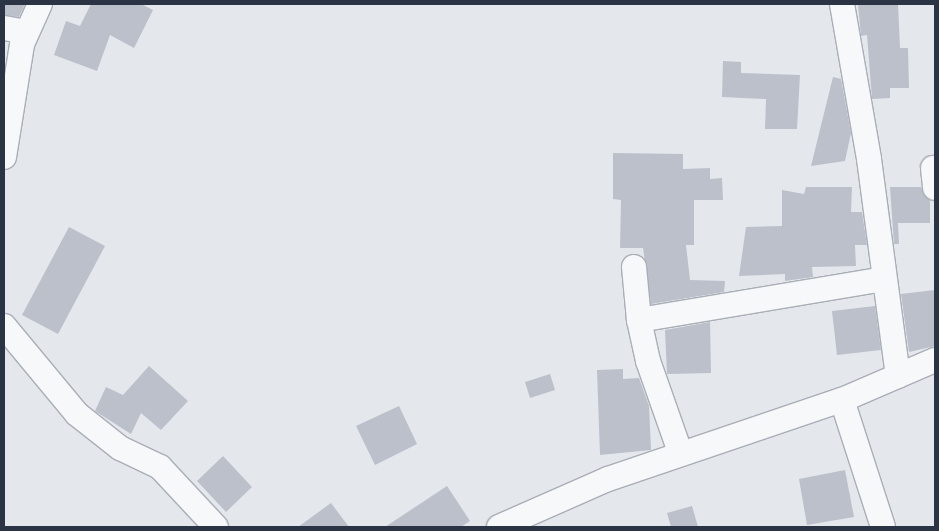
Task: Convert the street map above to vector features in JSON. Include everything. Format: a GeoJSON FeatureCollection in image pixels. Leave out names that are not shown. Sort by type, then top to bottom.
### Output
{"type":"FeatureCollection","features":[{"type":"Feature","properties":{"kind":"street"},"geometry":{"type":"LineString","coordinates":[[4,157],[27,32],[40,4]]}},
{"type":"Feature","properties":{"kind":"street"},"geometry":{"type":"LineString","coordinates":[[842,4],[869,159],[882,279],[898,376]]}},
{"type":"Feature","properties":{"kind":"street"},"geometry":{"type":"LineString","coordinates":[[4,28],[27,32]]}},
{"type":"Feature","properties":{"kind":"street"},"geometry":{"type":"LineString","coordinates":[[634,267],[639,320],[648,361],[680,452]]}},
{"type":"Feature","properties":{"kind":"street"},"geometry":{"type":"LineString","coordinates":[[639,320],[882,279]]}},
{"type":"Feature","properties":{"kind":"street"},"geometry":{"type":"LineString","coordinates":[[4,326],[77,414],[120,448],[160,467],[216,527]]}},
{"type":"Feature","properties":{"kind":"street"},"geometry":{"type":"LineString","coordinates":[[499,527],[680,452],[842,400],[935,360]]}},
{"type":"Feature","properties":{"kind":"street"},"geometry":{"type":"LineString","coordinates":[[842,400],[884,527]]}},
{"type":"Feature","properties":{"kind":"building"},"geometry":{"type":"Polygon","coordinates":[[[4,4],[25,4],[19,17],[4,15],[4,4]]]}},
{"type":"Feature","properties":{"kind":"building"},"geometry":{"type":"Polygon","coordinates":[[[91,4],[141,4],[153,10],[134,48],[110,35],[97,71],[54,55],[66,21],[80,26],[91,4]]]}},
{"type":"Feature","properties":{"kind":"building"},"geometry":{"type":"Polygon","coordinates":[[[858,4],[898,4],[900,48],[908,48],[909,88],[890,88],[890,98],[872,99],[867,35],[861,36],[858,4]]]}},
{"type":"Feature","properties":{"kind":"building"},"geometry":{"type":"Polygon","coordinates":[[[723,61],[741,62],[741,73],[800,75],[797,129],[765,129],[766,99],[722,97],[723,61]]]}},
{"type":"Feature","properties":{"kind":"building"},"geometry":{"type":"Polygon","coordinates":[[[833,77],[841,79],[851,133],[845,161],[811,166],[833,77]]]}},
{"type":"Feature","properties":{"kind":"building"},"geometry":{"type":"Polygon","coordinates":[[[613,153],[683,154],[683,169],[710,168],[710,179],[722,178],[723,200],[694,200],[694,245],[686,245],[690,280],[725,281],[724,292],[651,304],[643,248],[620,248],[621,200],[613,199],[613,153]]]}},
{"type":"Feature","properties":{"kind":"building"},"geometry":{"type":"Polygon","coordinates":[[[806,187],[852,187],[851,212],[862,212],[867,245],[855,245],[856,266],[812,267],[813,277],[785,281],[785,274],[739,276],[746,227],[782,226],[782,190],[804,194],[806,187]]]}},
{"type":"Feature","properties":{"kind":"building"},"geometry":{"type":"Polygon","coordinates":[[[890,187],[921,187],[930,201],[930,223],[898,223],[899,244],[894,244],[890,187]]]}},
{"type":"Feature","properties":{"kind":"building"},"geometry":{"type":"Polygon","coordinates":[[[69,227],[105,246],[58,334],[22,315],[69,227]]]}},
{"type":"Feature","properties":{"kind":"building"},"geometry":{"type":"Polygon","coordinates":[[[935,290],[935,346],[909,352],[901,294],[935,290]]]}},
{"type":"Feature","properties":{"kind":"building"},"geometry":{"type":"Polygon","coordinates":[[[875,306],[881,350],[837,355],[832,311],[875,306]]]}},
{"type":"Feature","properties":{"kind":"building"},"geometry":{"type":"Polygon","coordinates":[[[710,322],[711,373],[667,374],[665,330],[710,322]]]}},
{"type":"Feature","properties":{"kind":"building"},"geometry":{"type":"Polygon","coordinates":[[[149,366],[188,401],[161,430],[141,413],[131,434],[95,411],[106,387],[123,395],[149,366]]]}},
{"type":"Feature","properties":{"kind":"building"},"geometry":{"type":"Polygon","coordinates":[[[623,369],[623,379],[639,378],[649,406],[651,450],[600,455],[597,370],[623,369]]]}},
{"type":"Feature","properties":{"kind":"building"},"geometry":{"type":"Polygon","coordinates":[[[550,374],[555,390],[530,398],[525,382],[550,374]]]}},
{"type":"Feature","properties":{"kind":"building"},"geometry":{"type":"Polygon","coordinates":[[[399,406],[417,444],[375,465],[356,426],[399,406]]]}},
{"type":"Feature","properties":{"kind":"building"},"geometry":{"type":"Polygon","coordinates":[[[223,456],[252,487],[226,512],[197,481],[223,456]]]}},
{"type":"Feature","properties":{"kind":"building"},"geometry":{"type":"Polygon","coordinates":[[[845,470],[854,517],[807,525],[799,479],[845,470]]]}},
{"type":"Feature","properties":{"kind":"building"},"geometry":{"type":"Polygon","coordinates":[[[447,486],[470,521],[461,527],[385,527],[447,486]]]}},
{"type":"Feature","properties":{"kind":"building"},"geometry":{"type":"Polygon","coordinates":[[[331,503],[349,527],[298,527],[331,503]]]}},
{"type":"Feature","properties":{"kind":"building"},"geometry":{"type":"Polygon","coordinates":[[[692,506],[698,527],[671,527],[667,513],[692,506]]]}}]}
